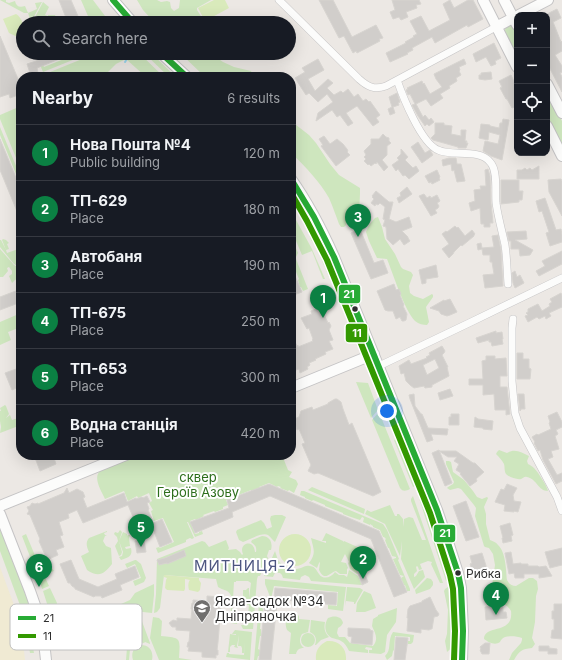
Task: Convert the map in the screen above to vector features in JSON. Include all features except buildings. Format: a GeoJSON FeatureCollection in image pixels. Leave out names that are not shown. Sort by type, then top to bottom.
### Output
{"type":"FeatureCollection","features":[{"type":"Feature","properties":{"kind":"main road"},"geometry":{"type":"LineString","coordinates":[[113,0],[127,16]]}},
{"type":"Feature","properties":{"kind":"main road"},"geometry":{"type":"LineString","coordinates":[[483,0],[514,61]]}},
{"type":"Feature","properties":{"kind":"main road"},"geometry":{"type":"LineString","coordinates":[[504,0],[514,15]]}},
{"type":"Feature","properties":{"kind":"main road"},"geometry":{"type":"LineString","coordinates":[[528,12],[548,0]]}},
{"type":"Feature","properties":{"kind":"main road"},"geometry":{"type":"LineString","coordinates":[[496,27],[514,20]]}},
{"type":"Feature","properties":{"kind":"main road"},"geometry":{"type":"LineString","coordinates":[[169,60],[182,72]]}},
{"type":"Feature","properties":{"kind":"main road"},"geometry":{"type":"LineString","coordinates":[[550,90],[562,113]]}},
{"type":"Feature","properties":{"kind":"main road"},"geometry":{"type":"LineString","coordinates":[[550,132],[562,156]]}},
{"type":"Feature","properties":{"kind":"main road"},"geometry":{"type":"LineString","coordinates":[[296,186],[328,244],[437,510],[460,582],[463,631],[462,660]]}},
{"type":"Feature","properties":{"kind":"main road"},"geometry":{"type":"LineString","coordinates":[[296,386],[374,354]]}},
{"type":"Feature","properties":{"kind":"main road"},"geometry":{"type":"LineString","coordinates":[[0,506],[114,460]]}},
{"type":"Feature","properties":{"kind":"main road"},"geometry":{"type":"LineString","coordinates":[[0,514],[35,604]]}},
{"type":"Feature","properties":{"kind":"main road"},"geometry":{"type":"LineString","coordinates":[[44,650],[46,660]]}},
{"type":"Feature","properties":{"kind":"street"},"geometry":{"type":"LineString","coordinates":[[279,0],[295,16]]}},
{"type":"Feature","properties":{"kind":"street"},"geometry":{"type":"LineString","coordinates":[[296,17],[363,82],[371,87],[378,88],[386,86],[496,27]]}},
{"type":"Feature","properties":{"kind":"street"},"geometry":{"type":"LineString","coordinates":[[397,80],[406,104],[416,124],[433,147],[443,152],[482,156],[488,159],[492,164],[498,213],[505,249],[508,284]]}},
{"type":"Feature","properties":{"kind":"street"},"geometry":{"type":"LineString","coordinates":[[379,366],[562,278]]}},
{"type":"Feature","properties":{"kind":"street"},"geometry":{"type":"LineString","coordinates":[[513,320],[512,381],[515,413],[520,428],[557,497],[562,511]]}},
{"type":"Feature","properties":{"kind":"green space"},"geometry":{"type":"Polygon","coordinates":[[[0,0],[6,0],[6,2],[9,3],[15,1],[18,6],[25,6],[28,13],[24,13],[0,0]]]}},
{"type":"Feature","properties":{"kind":"green space"},"geometry":{"type":"Polygon","coordinates":[[[81,0],[93,0],[105,16],[88,16],[81,0]]]}},
{"type":"Feature","properties":{"kind":"green space"},"geometry":{"type":"Polygon","coordinates":[[[137,0],[167,1],[170,2],[171,8],[174,11],[179,8],[180,0],[211,0],[197,8],[201,16],[149,16],[137,0]]]}},
{"type":"Feature","properties":{"kind":"green space"},"geometry":{"type":"Polygon","coordinates":[[[214,0],[225,0],[229,8],[214,16],[202,16],[198,8],[214,0]]]}},
{"type":"Feature","properties":{"kind":"green space"},"geometry":{"type":"Polygon","coordinates":[[[42,2],[34,16],[29,16],[28,13],[37,9],[35,3],[42,2]]]}},
{"type":"Feature","properties":{"kind":"green space"},"geometry":{"type":"Polygon","coordinates":[[[43,2],[49,7],[45,15],[48,16],[36,16],[43,2]]]}},
{"type":"Feature","properties":{"kind":"green space"},"geometry":{"type":"Polygon","coordinates":[[[16,14],[19,16],[16,16],[16,36],[9,33],[3,19],[16,14]]]}},
{"type":"Feature","properties":{"kind":"green space"},"geometry":{"type":"Polygon","coordinates":[[[510,26],[514,28],[514,53],[504,31],[510,26]]]}},
{"type":"Feature","properties":{"kind":"green space"},"geometry":{"type":"Polygon","coordinates":[[[38,60],[41,60],[44,67],[62,60],[73,60],[43,72],[38,60]]]}},
{"type":"Feature","properties":{"kind":"green space"},"geometry":{"type":"Polygon","coordinates":[[[80,60],[124,60],[116,64],[108,72],[50,72],[80,60]]]}},
{"type":"Feature","properties":{"kind":"green space"},"geometry":{"type":"Polygon","coordinates":[[[127,60],[146,60],[159,72],[140,72],[127,60]]]}},
{"type":"Feature","properties":{"kind":"green space"},"geometry":{"type":"Polygon","coordinates":[[[151,60],[158,60],[171,72],[164,72],[151,60]]]}},
{"type":"Feature","properties":{"kind":"green space"},"geometry":{"type":"Polygon","coordinates":[[[187,60],[220,60],[234,67],[252,72],[200,72],[187,60]]]}},
{"type":"Feature","properties":{"kind":"green space"},"geometry":{"type":"Polygon","coordinates":[[[550,98],[562,121],[562,147],[550,124],[550,98]]]}},
{"type":"Feature","properties":{"kind":"green space"},"geometry":{"type":"Polygon","coordinates":[[[16,108],[16,158],[0,119],[0,115],[16,108]]]}},
{"type":"Feature","properties":{"kind":"green space"},"geometry":{"type":"Polygon","coordinates":[[[296,125],[309,135],[316,143],[339,175],[360,188],[359,217],[347,221],[344,227],[341,227],[329,198],[307,169],[296,158],[296,125]]]}},
{"type":"Feature","properties":{"kind":"green space"},"geometry":{"type":"Polygon","coordinates":[[[0,127],[16,166],[16,174],[0,135],[0,127]]]}},
{"type":"Feature","properties":{"kind":"green space"},"geometry":{"type":"Polygon","coordinates":[[[296,200],[309,222],[331,270],[329,277],[316,247],[311,240],[308,231],[296,211],[296,200]]]}},
{"type":"Feature","properties":{"kind":"green space"},"geometry":{"type":"Polygon","coordinates":[[[378,217],[385,239],[395,254],[401,267],[411,272],[413,275],[409,286],[410,293],[423,299],[432,294],[433,295],[426,307],[429,322],[427,325],[418,323],[411,316],[403,301],[387,259],[377,258],[369,241],[366,232],[369,225],[375,218],[378,217]]]}},
{"type":"Feature","properties":{"kind":"green space"},"geometry":{"type":"Polygon","coordinates":[[[296,220],[312,249],[325,279],[323,279],[312,251],[302,255],[296,241],[296,220]]]}},
{"type":"Feature","properties":{"kind":"green space"},"geometry":{"type":"Polygon","coordinates":[[[3,239],[9,243],[7,244],[9,249],[6,250],[2,240],[3,239]]]}},
{"type":"Feature","properties":{"kind":"green space"},"geometry":{"type":"Polygon","coordinates":[[[1,240],[7,253],[16,250],[16,265],[0,247],[1,240]]]}},
{"type":"Feature","properties":{"kind":"green space"},"geometry":{"type":"Polygon","coordinates":[[[0,249],[16,266],[16,280],[12,283],[9,276],[12,274],[12,271],[9,267],[7,268],[8,271],[3,277],[0,277],[0,249]]]}},
{"type":"Feature","properties":{"kind":"green space"},"geometry":{"type":"Polygon","coordinates":[[[296,259],[308,289],[303,291],[300,287],[296,272],[296,259]]]}},
{"type":"Feature","properties":{"kind":"green space"},"geometry":{"type":"Polygon","coordinates":[[[332,282],[339,286],[362,344],[357,346],[332,282]]]}},
{"type":"Feature","properties":{"kind":"green space"},"geometry":{"type":"Polygon","coordinates":[[[16,315],[16,329],[8,332],[11,340],[0,345],[0,322],[16,315]]]}},
{"type":"Feature","properties":{"kind":"green space"},"geometry":{"type":"Polygon","coordinates":[[[356,382],[368,383],[378,410],[371,418],[356,382]]]}},
{"type":"Feature","properties":{"kind":"green space"},"geometry":{"type":"Polygon","coordinates":[[[5,405],[9,414],[6,418],[10,415],[12,420],[16,419],[16,427],[0,433],[0,408],[5,405]]]}},
{"type":"Feature","properties":{"kind":"green space"},"geometry":{"type":"Polygon","coordinates":[[[379,412],[410,489],[403,491],[400,488],[372,420],[379,412]]]}},
{"type":"Feature","properties":{"kind":"green space"},"geometry":{"type":"Polygon","coordinates":[[[396,439],[405,452],[416,479],[417,482],[414,487],[394,440],[396,439]]]}},
{"type":"Feature","properties":{"kind":"green space"},"geometry":{"type":"Polygon","coordinates":[[[499,450],[507,453],[518,451],[529,456],[527,461],[528,464],[538,473],[548,491],[542,489],[530,478],[525,477],[517,479],[506,474],[504,464],[496,454],[499,450]]]}},
{"type":"Feature","properties":{"kind":"green space","name":"сквер Героїв Азову"},"geometry":{"type":"Polygon","coordinates":[[[125,460],[284,460],[288,470],[292,472],[289,477],[296,480],[298,484],[294,493],[269,483],[226,500],[228,505],[223,507],[223,509],[190,521],[195,534],[202,531],[203,534],[195,537],[187,522],[194,538],[190,538],[186,540],[186,542],[158,553],[156,548],[160,548],[174,542],[163,518],[154,521],[151,511],[153,510],[149,503],[152,501],[149,493],[138,498],[137,496],[128,501],[124,491],[105,499],[97,480],[98,473],[101,470],[125,460]]]}},
{"type":"Feature","properties":{"kind":"green space"},"geometry":{"type":"Polygon","coordinates":[[[446,461],[451,462],[453,472],[464,480],[477,497],[482,499],[488,498],[484,507],[486,524],[490,540],[495,542],[503,552],[507,580],[509,583],[516,586],[529,578],[533,578],[537,581],[538,589],[532,638],[535,644],[532,648],[521,651],[514,660],[509,660],[512,653],[521,643],[522,638],[513,636],[505,637],[496,644],[484,639],[485,634],[508,623],[511,618],[511,611],[509,608],[489,595],[492,590],[495,565],[493,554],[489,548],[484,546],[475,516],[476,508],[474,505],[461,489],[458,488],[450,490],[447,488],[454,482],[446,461]]]}},
{"type":"Feature","properties":{"kind":"green space"},"geometry":{"type":"Polygon","coordinates":[[[312,487],[365,509],[364,514],[308,490],[312,487]]]}},
{"type":"Feature","properties":{"kind":"green space"},"geometry":{"type":"Polygon","coordinates":[[[301,491],[383,524],[399,559],[398,560],[410,591],[407,591],[404,585],[401,578],[404,576],[400,575],[393,559],[396,557],[392,556],[385,540],[386,539],[383,537],[380,530],[363,522],[364,518],[362,517],[360,520],[351,517],[313,500],[312,501],[305,498],[300,495],[301,491]]]}},
{"type":"Feature","properties":{"kind":"green space"},"geometry":{"type":"Polygon","coordinates":[[[418,495],[423,497],[450,579],[446,581],[418,495]]]}},
{"type":"Feature","properties":{"kind":"green space"},"geometry":{"type":"Polygon","coordinates":[[[413,496],[443,583],[440,583],[431,564],[432,562],[428,561],[420,564],[422,569],[419,570],[417,566],[416,567],[417,571],[414,574],[414,577],[419,571],[423,570],[425,577],[414,589],[401,559],[402,541],[400,556],[385,524],[365,514],[367,510],[371,512],[390,505],[395,516],[399,514],[403,519],[403,527],[404,519],[409,517],[413,518],[422,540],[426,540],[411,501],[413,496]]]}},
{"type":"Feature","properties":{"kind":"green space"},"geometry":{"type":"Polygon","coordinates":[[[282,515],[286,517],[275,542],[265,534],[243,542],[239,540],[236,532],[237,530],[261,520],[267,529],[272,527],[270,519],[271,516],[282,515]]]}},
{"type":"Feature","properties":{"kind":"green space"},"geometry":{"type":"Polygon","coordinates":[[[0,530],[6,541],[29,604],[20,604],[0,551],[0,530]]]}},
{"type":"Feature","properties":{"kind":"green space"},"geometry":{"type":"Polygon","coordinates":[[[120,530],[122,532],[119,541],[122,552],[119,556],[115,546],[118,541],[114,534],[115,532],[118,533],[120,530]]]}},
{"type":"Feature","properties":{"kind":"green space"},"geometry":{"type":"Polygon","coordinates":[[[107,531],[104,533],[107,535],[103,541],[106,546],[111,548],[112,564],[101,574],[95,574],[87,570],[81,556],[89,552],[87,543],[89,538],[107,531]]]}},
{"type":"Feature","properties":{"kind":"green space"},"geometry":{"type":"Polygon","coordinates":[[[123,532],[127,534],[127,536],[130,535],[130,546],[125,547],[126,549],[131,548],[131,555],[121,560],[119,557],[122,556],[123,552],[119,541],[123,532]]]}},
{"type":"Feature","properties":{"kind":"green space"},"geometry":{"type":"Polygon","coordinates":[[[326,533],[343,542],[344,541],[362,549],[369,563],[369,568],[357,574],[350,569],[349,562],[345,554],[341,562],[346,563],[348,568],[347,574],[340,574],[336,571],[327,576],[323,576],[319,570],[320,562],[317,568],[309,563],[314,553],[311,538],[326,543],[326,541],[322,541],[326,533]]]}},
{"type":"Feature","properties":{"kind":"green space"},"geometry":{"type":"Polygon","coordinates":[[[26,534],[39,565],[34,567],[22,536],[26,534]]]}},
{"type":"Feature","properties":{"kind":"green space"},"geometry":{"type":"Polygon","coordinates":[[[295,534],[304,537],[308,541],[311,550],[308,559],[304,563],[295,566],[286,563],[282,559],[279,550],[282,541],[286,537],[295,534]]]}},
{"type":"Feature","properties":{"kind":"green space"},"geometry":{"type":"Polygon","coordinates":[[[262,536],[269,539],[272,547],[271,550],[269,550],[267,556],[268,558],[260,576],[258,576],[257,579],[253,629],[243,629],[241,625],[247,625],[249,605],[247,604],[234,603],[232,610],[238,612],[237,624],[231,623],[230,619],[232,600],[249,601],[243,599],[243,590],[248,588],[249,598],[251,583],[248,581],[234,582],[232,599],[230,593],[218,587],[216,579],[164,575],[160,608],[154,613],[157,559],[202,541],[209,547],[226,540],[229,548],[228,550],[236,549],[242,555],[244,545],[249,544],[252,545],[256,552],[255,546],[251,542],[252,540],[262,536]]]}},
{"type":"Feature","properties":{"kind":"green space"},"geometry":{"type":"Polygon","coordinates":[[[275,551],[280,563],[288,568],[298,569],[312,566],[321,576],[325,578],[331,576],[335,572],[339,575],[344,575],[347,577],[349,570],[358,576],[362,585],[311,581],[309,577],[305,575],[301,577],[300,580],[283,578],[280,573],[275,573],[273,577],[264,576],[275,551]]]}},
{"type":"Feature","properties":{"kind":"green space"},"geometry":{"type":"Polygon","coordinates":[[[135,560],[141,564],[146,578],[144,582],[135,586],[133,581],[141,578],[135,564],[127,568],[125,564],[135,560]]]}},
{"type":"Feature","properties":{"kind":"green space"},"geometry":{"type":"Polygon","coordinates":[[[50,566],[54,571],[44,575],[49,586],[42,589],[37,571],[50,566]]]}},
{"type":"Feature","properties":{"kind":"green space"},"geometry":{"type":"Polygon","coordinates":[[[164,575],[199,578],[201,583],[200,590],[198,592],[189,590],[188,585],[190,580],[185,579],[184,591],[167,590],[165,588],[167,578],[164,577],[164,575]]]}},
{"type":"Feature","properties":{"kind":"green space"},"geometry":{"type":"Polygon","coordinates":[[[427,578],[431,579],[433,585],[430,589],[416,594],[415,590],[427,578]]]}},
{"type":"Feature","properties":{"kind":"green space"},"geometry":{"type":"Polygon","coordinates":[[[265,579],[346,587],[343,611],[328,609],[328,605],[337,606],[338,592],[274,586],[271,599],[265,584],[265,579]]]}},
{"type":"Feature","properties":{"kind":"green space"},"geometry":{"type":"Polygon","coordinates":[[[154,584],[152,613],[142,612],[142,604],[121,604],[130,600],[135,593],[154,584]]]}},
{"type":"Feature","properties":{"kind":"green space"},"geometry":{"type":"Polygon","coordinates":[[[347,587],[360,588],[363,590],[355,604],[354,602],[346,601],[345,606],[347,587]]]}},
{"type":"Feature","properties":{"kind":"green space"},"geometry":{"type":"Polygon","coordinates":[[[448,587],[452,588],[454,594],[456,638],[452,648],[447,652],[445,641],[447,634],[448,610],[444,591],[448,587]]]}},
{"type":"Feature","properties":{"kind":"green space"},"geometry":{"type":"Polygon","coordinates":[[[50,588],[57,604],[47,604],[43,591],[50,588]]]}},
{"type":"Feature","properties":{"kind":"green space"},"geometry":{"type":"Polygon","coordinates":[[[364,591],[371,594],[376,608],[365,612],[356,612],[357,603],[364,591]]]}},
{"type":"Feature","properties":{"kind":"green space"},"geometry":{"type":"Polygon","coordinates":[[[261,601],[263,601],[263,616],[261,616],[261,636],[258,649],[260,650],[257,660],[254,660],[259,605],[261,601]]]}},
{"type":"Feature","properties":{"kind":"green space"},"geometry":{"type":"Polygon","coordinates":[[[397,608],[396,622],[387,635],[385,652],[381,654],[369,653],[369,650],[372,650],[372,648],[366,647],[365,649],[368,650],[368,653],[349,651],[344,643],[327,634],[325,626],[328,618],[337,617],[341,619],[343,623],[338,628],[337,633],[339,637],[345,637],[350,643],[373,646],[376,638],[372,626],[373,619],[378,615],[397,608]]]}},
{"type":"Feature","properties":{"kind":"green space"},"geometry":{"type":"Polygon","coordinates":[[[288,613],[296,613],[299,616],[299,619],[310,620],[308,632],[302,634],[300,638],[300,643],[304,648],[298,650],[296,654],[289,654],[291,633],[287,630],[286,617],[288,613]]]}},
{"type":"Feature","properties":{"kind":"green space"},"geometry":{"type":"Polygon","coordinates":[[[153,617],[159,618],[162,621],[161,636],[173,637],[178,640],[180,646],[179,658],[192,660],[159,660],[150,638],[153,617]]]}},
{"type":"Feature","properties":{"kind":"green space"},"geometry":{"type":"Polygon","coordinates":[[[311,620],[325,622],[325,630],[329,637],[321,640],[316,645],[316,637],[310,632],[311,620]]]}},
{"type":"Feature","properties":{"kind":"green space"},"geometry":{"type":"Polygon","coordinates":[[[142,621],[150,644],[142,643],[142,621]]]}},
{"type":"Feature","properties":{"kind":"green space"},"geometry":{"type":"Polygon","coordinates":[[[235,630],[252,632],[250,660],[226,657],[227,653],[244,655],[245,641],[244,653],[242,653],[241,646],[238,646],[239,635],[237,646],[238,648],[234,647],[235,645],[232,645],[230,647],[230,652],[228,652],[230,634],[236,635],[232,634],[235,630]]]}},
{"type":"Feature","properties":{"kind":"green space"},"geometry":{"type":"Polygon","coordinates":[[[393,632],[414,635],[413,642],[408,644],[410,637],[395,636],[392,656],[387,660],[385,656],[388,651],[393,632]]]}},
{"type":"Feature","properties":{"kind":"green space"},"geometry":{"type":"Polygon","coordinates":[[[305,633],[311,633],[315,637],[315,643],[311,647],[305,647],[301,643],[301,637],[305,633]]]}},
{"type":"Feature","properties":{"kind":"green space"},"geometry":{"type":"Polygon","coordinates":[[[327,641],[339,643],[344,648],[346,660],[316,660],[318,649],[327,641]]]}},
{"type":"Feature","properties":{"kind":"green space"},"geometry":{"type":"Polygon","coordinates":[[[142,645],[146,646],[151,651],[152,660],[133,660],[133,651],[142,650],[142,645]]]}},
{"type":"Feature","properties":{"kind":"green space"},"geometry":{"type":"Polygon","coordinates":[[[29,650],[33,650],[34,653],[30,653],[29,650]]]}},
{"type":"Feature","properties":{"kind":"green space"},"geometry":{"type":"Polygon","coordinates":[[[127,650],[130,650],[129,660],[126,660],[127,650]]]}},
{"type":"Feature","properties":{"kind":"sand"},"geometry":{"type":"Polygon","coordinates":[[[0,567],[14,604],[10,604],[10,650],[24,650],[25,660],[0,660],[0,567]]]}},
{"type":"Feature","properties":{"kind":"transit line","name":"21"},"geometry":{"type":"LineString","coordinates":[[113,0],[127,16]]}},
{"type":"Feature","properties":{"kind":"transit line","name":"21"},"geometry":{"type":"LineString","coordinates":[[169,60],[182,72]]}},
{"type":"Feature","properties":{"kind":"transit line","name":"21"},"geometry":{"type":"LineString","coordinates":[[296,187],[314,217],[334,257],[437,510],[458,573],[461,588],[463,631],[462,660]]}},
{"type":"Feature","properties":{"kind":"transit line","name":"11"},"geometry":{"type":"LineString","coordinates":[[296,202],[327,260],[430,513],[453,589],[455,631],[454,660]]}},
{"type":"Feature","properties":{"kind":"place","name":"Автобаня"},"geometry":{"type":"Point","coordinates":[358,237]}},
{"type":"Feature","properties":{"kind":"place","name":"Нова Пошта №4"},"geometry":{"type":"Point","coordinates":[323,318]}},
{"type":"Feature","properties":{"kind":"place","name":"ТП-653"},"geometry":{"type":"Point","coordinates":[141,547]}},
{"type":"Feature","properties":{"kind":"place","name":"Рибка"},"geometry":{"type":"Point","coordinates":[458,573]}},
{"type":"Feature","properties":{"kind":"place","name":"ТП-629"},"geometry":{"type":"Point","coordinates":[363,579]}},
{"type":"Feature","properties":{"kind":"place","name":"Водна станція"},"geometry":{"type":"Point","coordinates":[39,587]}},
{"type":"Feature","properties":{"kind":"place","name":"ТП-675"},"geometry":{"type":"Point","coordinates":[496,615]}},
{"type":"Feature","properties":{"kind":"place","name":"Ясла-садок №34 Дніпряночка"},"geometry":{"type":"Point","coordinates":[202,623]}},
{"type":"Feature","properties":{"kind":"district","name":"МИТНИЦЯ-2"},"geometry":{"type":"Point","coordinates":[245,565]}}]}
